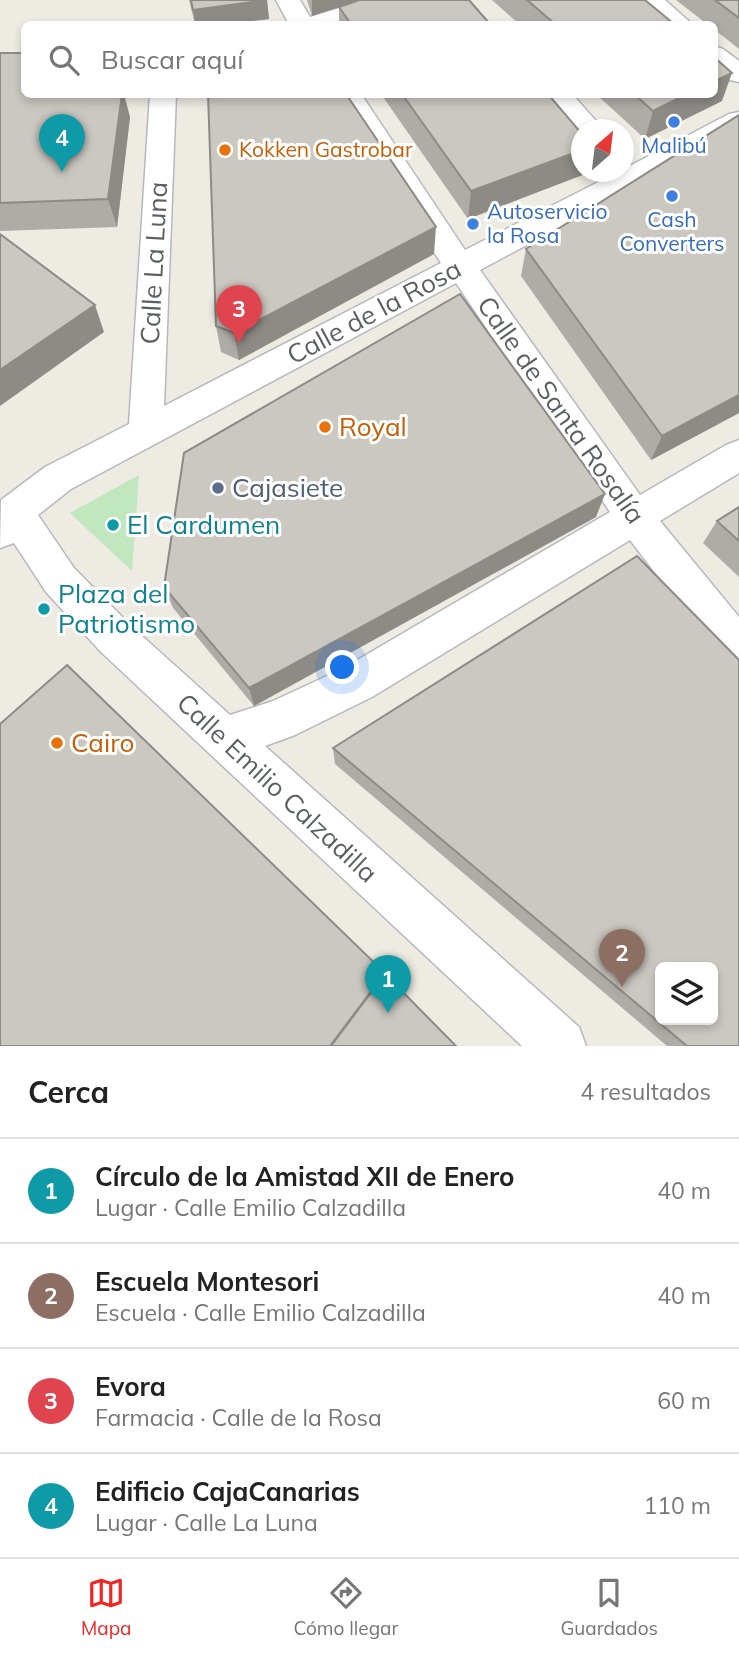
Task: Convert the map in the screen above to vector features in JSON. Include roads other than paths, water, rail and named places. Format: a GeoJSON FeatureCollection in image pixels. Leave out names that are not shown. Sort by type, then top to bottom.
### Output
{"type":"FeatureCollection","features":[{"type":"Feature","properties":{"kind":"street"},"geometry":{"type":"LineString","coordinates":[[288,0],[299,21]]}},
{"type":"Feature","properties":{"kind":"street"},"geometry":{"type":"LineString","coordinates":[[324,21],[392,0]]}},
{"type":"Feature","properties":{"kind":"street"},"geometry":{"type":"LineString","coordinates":[[650,0],[675,21]]}},
{"type":"Feature","properties":{"kind":"street"},"geometry":{"type":"LineString","coordinates":[[718,56],[739,74]]}},
{"type":"Feature","properties":{"kind":"street","name":"Calle La Luna"},"geometry":{"type":"LineString","coordinates":[[148,430],[146,413],[163,98]]}},
{"type":"Feature","properties":{"kind":"street","name":"Calle de Santa Rosalía"},"geometry":{"type":"LineString","coordinates":[[350,98],[460,267],[490,305],[634,517],[739,649]]}},
{"type":"Feature","properties":{"kind":"street"},"geometry":{"type":"LineString","coordinates":[[560,98],[580,119]]}},
{"type":"Feature","properties":{"kind":"street","name":"Calle de la Rosa"},"geometry":{"type":"LineString","coordinates":[[634,168],[739,120]]}},
{"type":"Feature","properties":{"kind":"street","name":"Calle de la Rosa"},"geometry":{"type":"LineString","coordinates":[[5,517],[58,478],[460,267],[608,182]]}},
{"type":"Feature","properties":{"kind":"street"},"geometry":{"type":"LineString","coordinates":[[223,739],[281,720],[357,682],[739,455]]}},
{"type":"Feature","properties":{"kind":"street","name":"Calle Emilio Calzadilla"},"geometry":{"type":"LineString","coordinates":[[5,517],[116,639],[560,1046]]}},
{"type":"Feature","properties":{"kind":"place","name":"Malibú"},"geometry":{"type":"Point","coordinates":[674,122]}},
{"type":"Feature","properties":{"kind":"place","name":"Kokken Gastrobar"},"geometry":{"type":"Point","coordinates":[225,150]}},
{"type":"Feature","properties":{"kind":"place","name":"Edificio CajaCanarias"},"geometry":{"type":"Point","coordinates":[62,172]}},
{"type":"Feature","properties":{"kind":"place","name":"Cash Converters"},"geometry":{"type":"Point","coordinates":[672,196]}},
{"type":"Feature","properties":{"kind":"place","name":"Autoservicio la Rosa"},"geometry":{"type":"Point","coordinates":[473,224]}},
{"type":"Feature","properties":{"kind":"place","name":"Evora"},"geometry":{"type":"Point","coordinates":[239,343]}},
{"type":"Feature","properties":{"kind":"place","name":"Royal"},"geometry":{"type":"Point","coordinates":[325,427]}},
{"type":"Feature","properties":{"kind":"place","name":"Cajasiete"},"geometry":{"type":"Point","coordinates":[218,488]}},
{"type":"Feature","properties":{"kind":"place","name":"El Cardumen"},"geometry":{"type":"Point","coordinates":[113,525]}},
{"type":"Feature","properties":{"kind":"place","name":"Plaza del Patriotismo"},"geometry":{"type":"Point","coordinates":[44,609]}},
{"type":"Feature","properties":{"kind":"place","name":"Cairo"},"geometry":{"type":"Point","coordinates":[57,743]}},
{"type":"Feature","properties":{"kind":"place","name":"Escuela Montesori"},"geometry":{"type":"Point","coordinates":[622,987]}},
{"type":"Feature","properties":{"kind":"place","name":"Círculo de la Amistad XII de Enero"},"geometry":{"type":"Point","coordinates":[388,1013]}}]}
